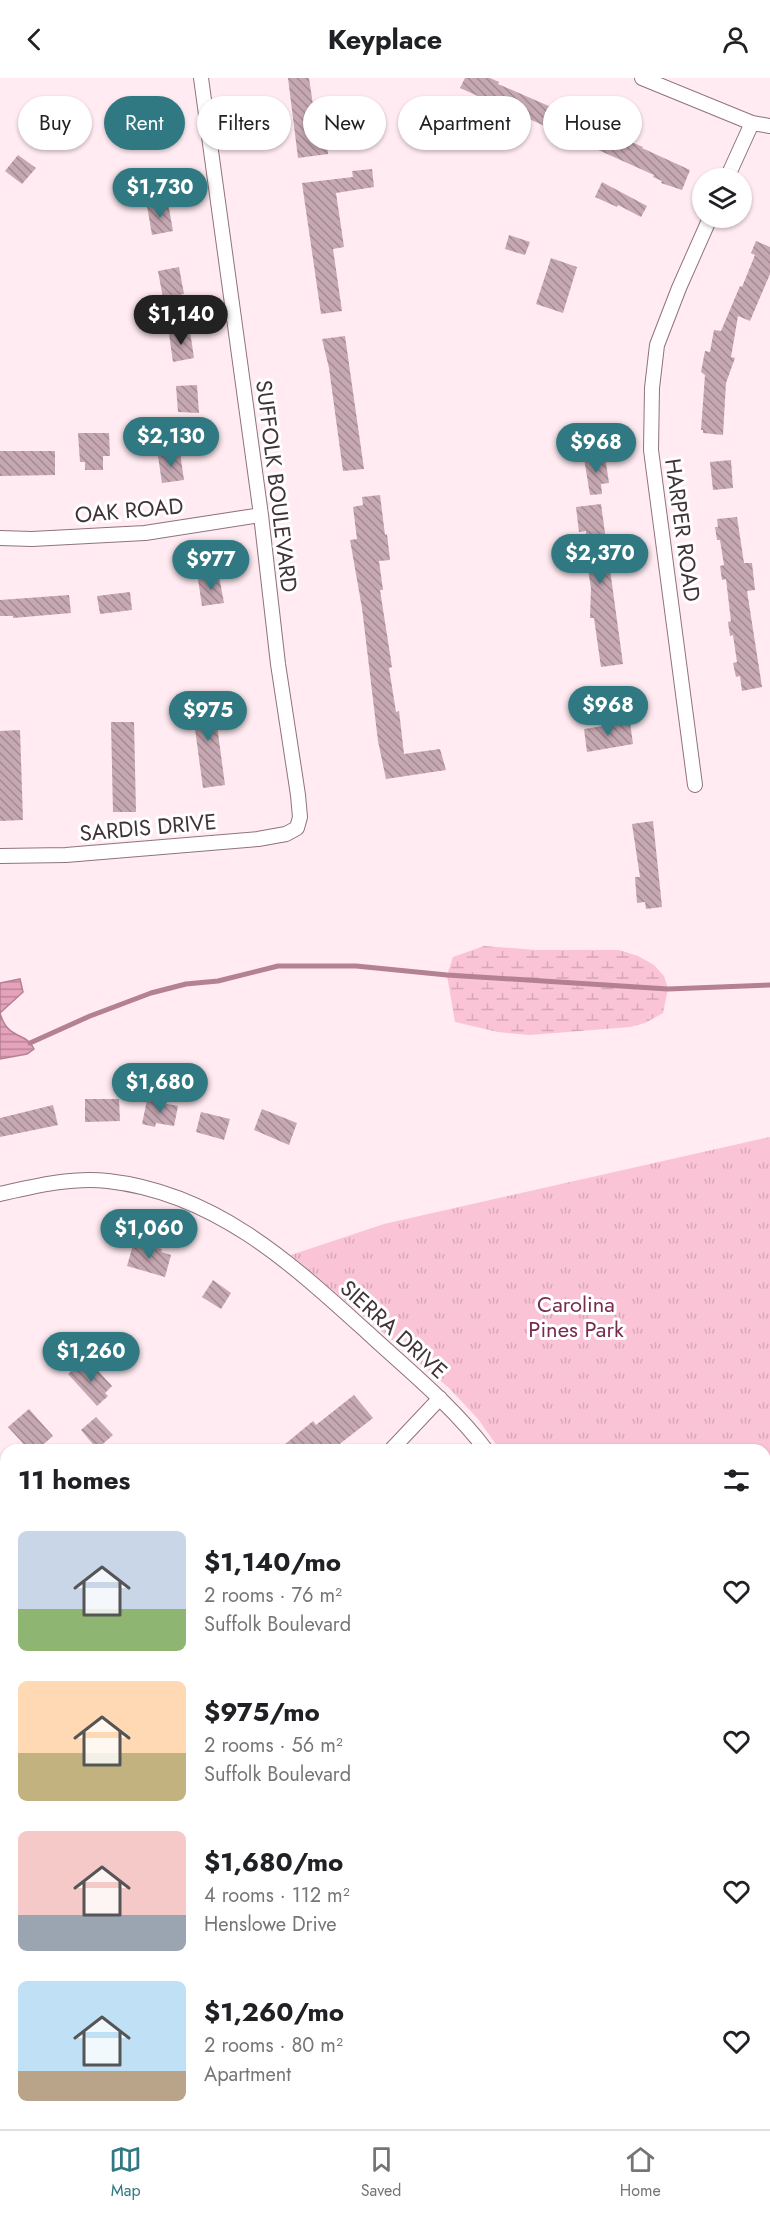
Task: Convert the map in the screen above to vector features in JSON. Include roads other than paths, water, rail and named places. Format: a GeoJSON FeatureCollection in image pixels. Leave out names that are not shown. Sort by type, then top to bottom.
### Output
{"type":"FeatureCollection","features":[{"type":"Feature","properties":{"kind":"street","name":"SUFFOLK BOULEVARD"},"geometry":{"type":"LineString","coordinates":[[201,78],[261,515],[278,664],[298,795],[300,818],[297,828]]}},
{"type":"Feature","properties":{"kind":"street"},"geometry":{"type":"LineString","coordinates":[[642,78],[752,123],[770,126]]}},
{"type":"Feature","properties":{"kind":"street"},"geometry":{"type":"LineString","coordinates":[[732,168],[752,123]]}},
{"type":"Feature","properties":{"kind":"street","name":"HARPER ROAD"},"geometry":{"type":"LineString","coordinates":[[695,785],[651,450],[651,388],[657,345],[706,228]]}},
{"type":"Feature","properties":{"kind":"street","name":"OAK ROAD"},"geometry":{"type":"LineString","coordinates":[[0,538],[32,539],[145,533],[261,515]]}},
{"type":"Feature","properties":{"kind":"street","name":"SARDIS DRIVE"},"geometry":{"type":"LineString","coordinates":[[0,856],[66,855],[258,839],[286,834],[297,828]]}},
{"type":"Feature","properties":{"kind":"street","name":"SIERRA DRIVE"},"geometry":{"type":"LineString","coordinates":[[0,1194],[48,1184],[107,1181],[182,1200],[205,1209],[266,1246],[300,1271],[440,1398],[481,1444]]}},
{"type":"Feature","properties":{"kind":"street"},"geometry":{"type":"LineString","coordinates":[[397,1444],[440,1398]]}},
{"type":"Feature","properties":{"kind":"waterway"},"geometry":{"type":"LineString","coordinates":[[30,1043],[90,1016],[151,993],[186,984],[218,981],[278,966],[356,966],[447,975],[668,989],[770,985]]}},
{"type":"Feature","properties":{"kind":"park label","name":"Carolina Pines Park"},"geometry":{"type":"Point","coordinates":[576,1316]}}]}
